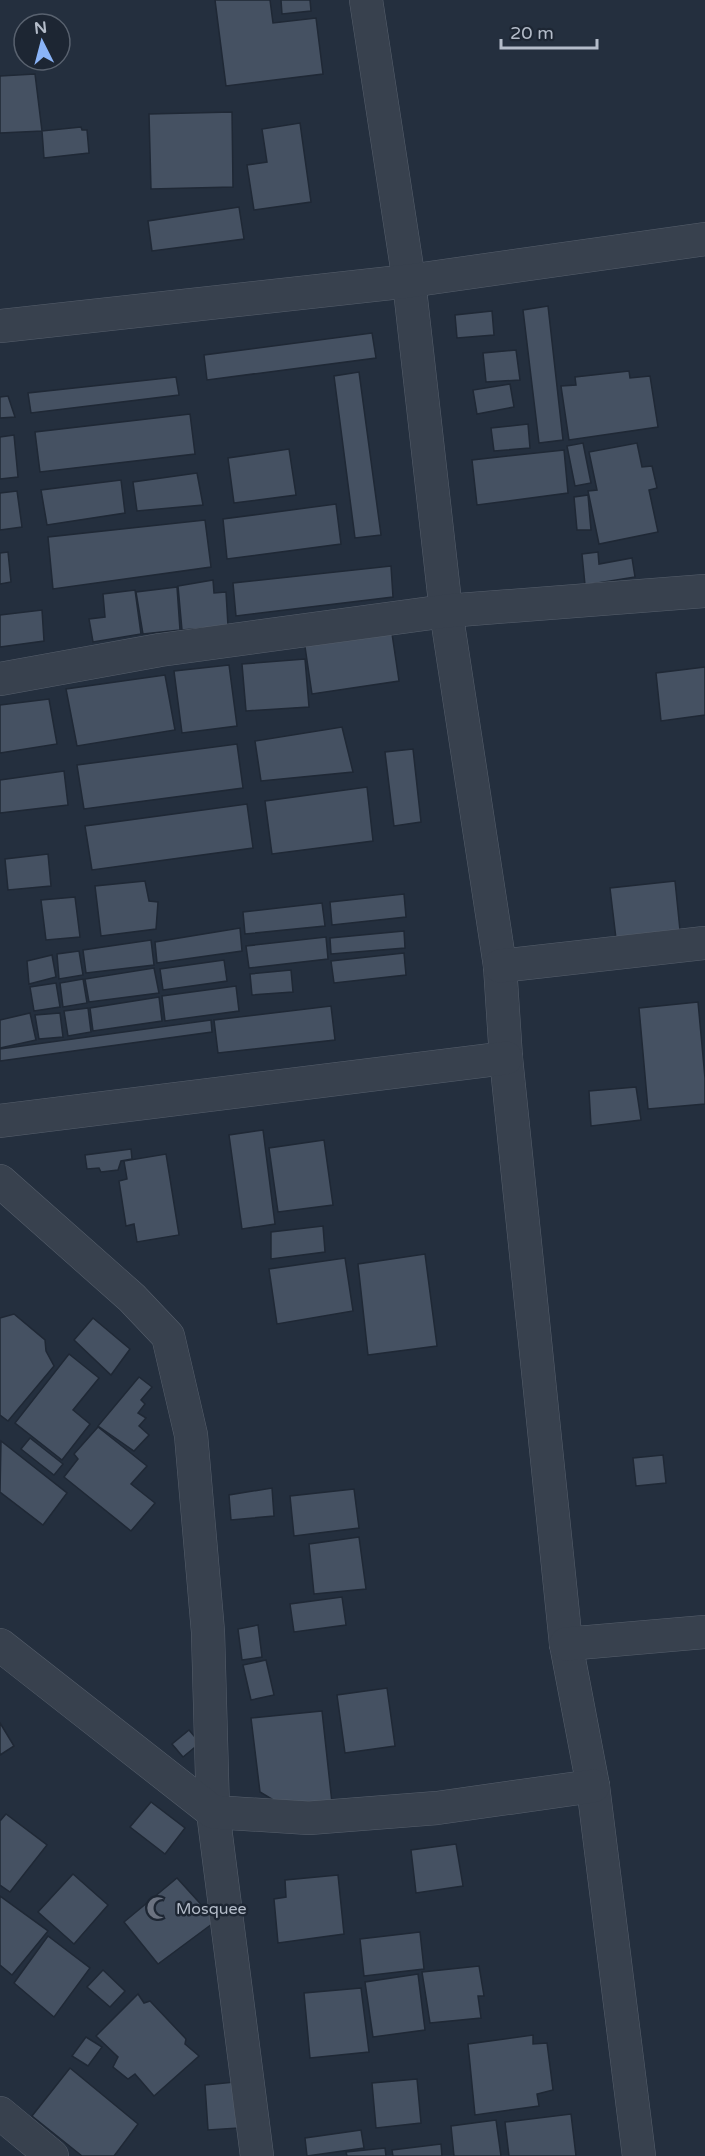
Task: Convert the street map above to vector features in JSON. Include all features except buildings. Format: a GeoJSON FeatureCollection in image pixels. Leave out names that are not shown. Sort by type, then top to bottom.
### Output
{"type":"FeatureCollection","features":[{"type":"Feature","properties":{"kind":"street"},"geometry":{"type":"LineString","coordinates":[[366,0],[409,281],[447,611],[500,966],[506,1058],[566,1644],[593,1786],[639,2156]]}},
{"type":"Feature","properties":{"kind":"street"},"geometry":{"type":"LineString","coordinates":[[0,326],[409,281],[705,239]]}},
{"type":"Feature","properties":{"kind":"street"},"geometry":{"type":"LineString","coordinates":[[0,679],[160,650],[447,611],[705,591]]}},
{"type":"Feature","properties":{"kind":"street"},"geometry":{"type":"LineString","coordinates":[[500,966],[705,943]]}},
{"type":"Feature","properties":{"kind":"street"},"geometry":{"type":"LineString","coordinates":[[0,1121],[506,1058]]}},
{"type":"Feature","properties":{"kind":"street"},"geometry":{"type":"LineString","coordinates":[[0,1181],[132,1298],[168,1336],[191,1435],[208,1632],[213,1812],[257,2156]]}},
{"type":"Feature","properties":{"kind":"street"},"geometry":{"type":"LineString","coordinates":[[566,1644],[705,1632]]}},
{"type":"Feature","properties":{"kind":"street"},"geometry":{"type":"LineString","coordinates":[[0,1645],[213,1812],[309,1818],[437,1808],[593,1786]]}},
{"type":"Feature","properties":{"kind":"street"},"geometry":{"type":"LineString","coordinates":[[0,2113],[52,2156]]}},
{"type":"Feature","properties":{"kind":"place","name":"Mosquee"},"geometry":{"type":"Point","coordinates":[158,1908]}}]}
